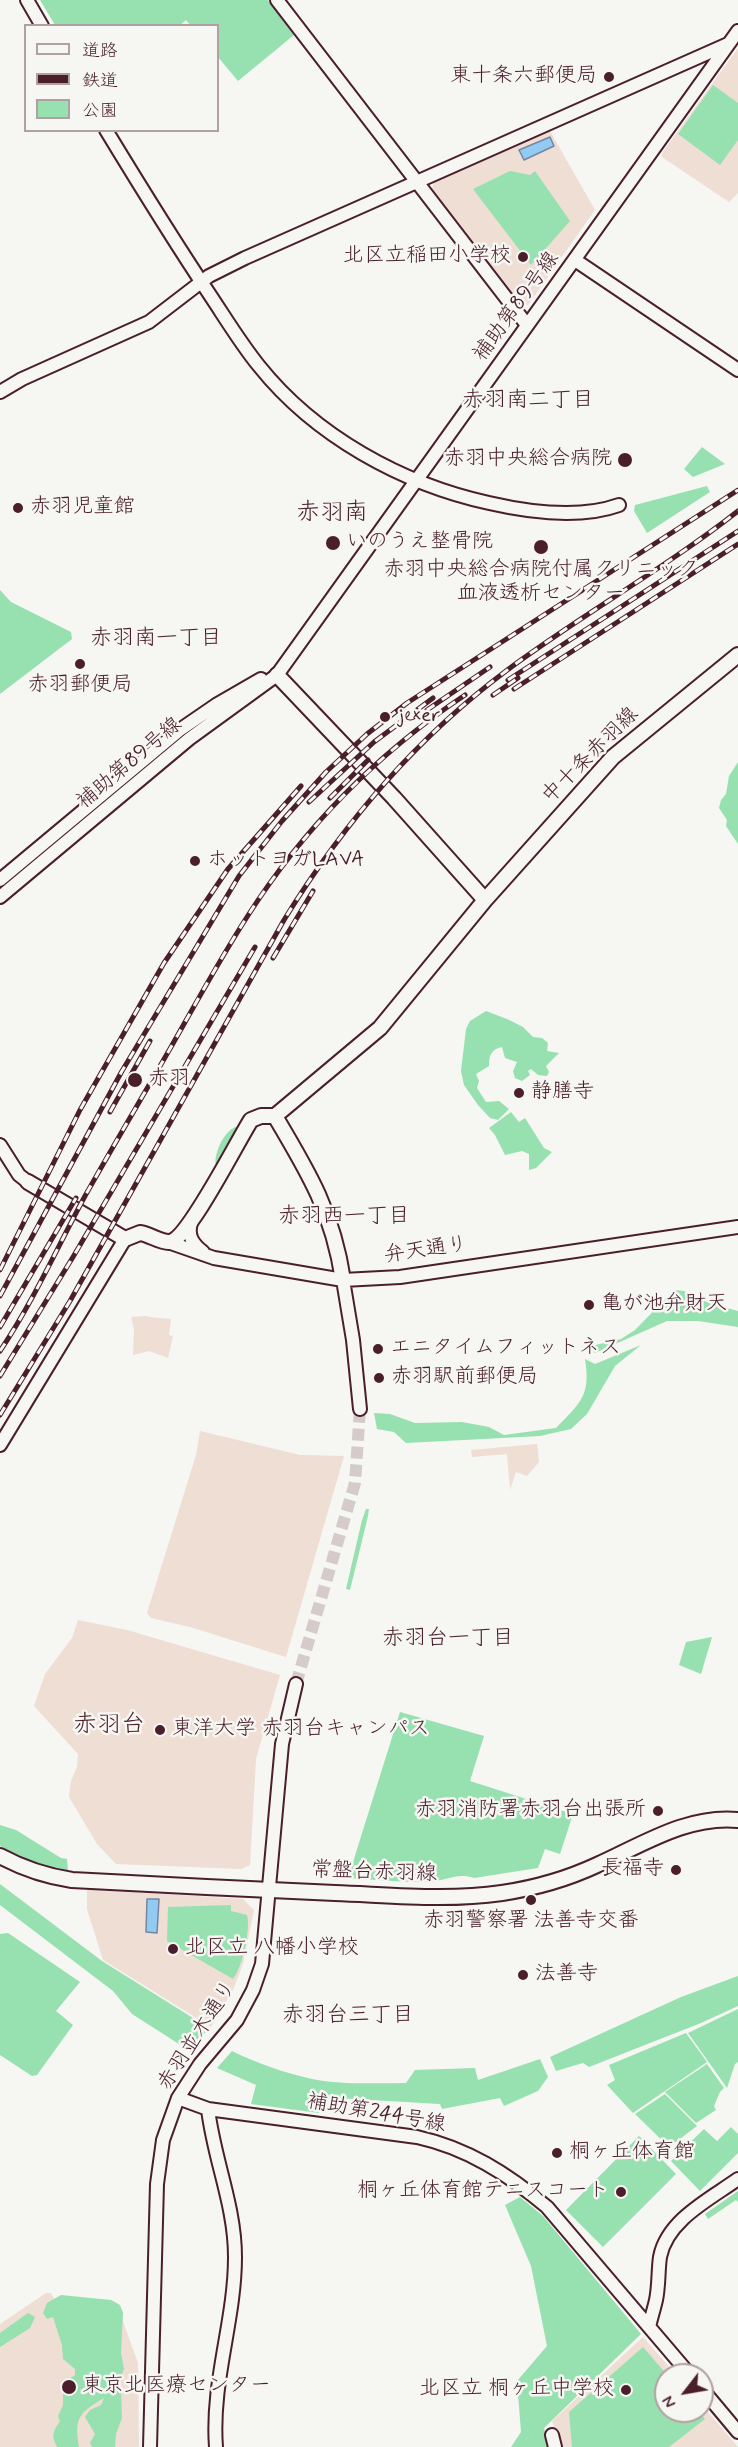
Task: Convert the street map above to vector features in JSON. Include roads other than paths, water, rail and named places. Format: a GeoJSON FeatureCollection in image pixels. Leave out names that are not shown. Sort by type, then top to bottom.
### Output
{"type":"FeatureCollection","features":[{"type":"Feature","properties":{"kind":"main road","name":"中十条赤羽線"},"geometry":{"type":"LineString","coordinates":[[168,1242],[180,1237],[191,1223],[252,1120],[261,1116],[276,1116],[380,1028],[485,900],[613,757],[738,655]]}},
{"type":"Feature","properties":{"kind":"main road"},"geometry":{"type":"LineString","coordinates":[[277,675],[394,798],[485,900]]}},
{"type":"Feature","properties":{"kind":"main road"},"geometry":{"type":"LineString","coordinates":[[276,1116],[325,1207],[338,1246],[343,1280]]}},
{"type":"Feature","properties":{"kind":"main road"},"geometry":{"type":"LineString","coordinates":[[28,1182],[125,1239]]}},
{"type":"Feature","properties":{"kind":"main road","name":"弁天通り"},"geometry":{"type":"LineString","coordinates":[[125,1239],[140,1233],[168,1242]]}},
{"type":"Feature","properties":{"kind":"main road","name":"常盤台赤羽線"},"geometry":{"type":"LineString","coordinates":[[0,1856],[22,1868],[47,1877],[72,1880],[457,1897],[499,1894],[556,1881],[598,1865],[667,1832],[711,1821],[738,1820]]}},
{"type":"Feature","properties":{"kind":"street"},"geometry":{"type":"LineString","coordinates":[[27,0],[41,24]]}},
{"type":"Feature","properties":{"kind":"street"},"geometry":{"type":"LineString","coordinates":[[277,0],[527,325]]}},
{"type":"Feature","properties":{"kind":"street","name":"補助第89号線"},"geometry":{"type":"LineString","coordinates":[[0,897],[189,739],[277,675],[284,662],[738,31]]}},
{"type":"Feature","properties":{"kind":"street"},"geometry":{"type":"LineString","coordinates":[[3,391],[22,379],[149,322],[217,272],[729,43]]}},
{"type":"Feature","properties":{"kind":"street"},"geometry":{"type":"LineString","coordinates":[[107,132],[201,282],[258,366],[298,406],[346,443],[381,464],[416,480],[450,494],[477,501],[537,511],[590,511],[619,505]]}},
{"type":"Feature","properties":{"kind":"street"},"geometry":{"type":"LineString","coordinates":[[575,260],[738,370]]}},
{"type":"Feature","properties":{"kind":"street","name":"補助第89号線"},"geometry":{"type":"LineString","coordinates":[[0,880],[181,729],[272,672],[284,662]]}},
{"type":"Feature","properties":{"kind":"street"},"geometry":{"type":"LineString","coordinates":[[0,1145],[19,1175],[28,1182]]}},
{"type":"Feature","properties":{"kind":"street"},"geometry":{"type":"LineString","coordinates":[[191,1223],[190,1234],[194,1244],[214,1258]]}},
{"type":"Feature","properties":{"kind":"street","name":"弁天通り"},"geometry":{"type":"LineString","coordinates":[[168,1242],[214,1258],[343,1280],[400,1277],[738,1227]]}},
{"type":"Feature","properties":{"kind":"street"},"geometry":{"type":"LineString","coordinates":[[0,1445],[125,1239]]}},
{"type":"Feature","properties":{"kind":"street"},"geometry":{"type":"LineString","coordinates":[[343,1280],[353,1340],[360,1409]]}},
{"type":"Feature","properties":{"kind":"street","name":"赤羽並木通り"},"geometry":{"type":"LineString","coordinates":[[150,2447],[157,2184],[163,2140],[178,2098],[200,2064],[237,2020],[253,1990],[262,1964],[282,1744],[297,1684]]}},
{"type":"Feature","properties":{"kind":"street","name":"補助第244号線"},"geometry":{"type":"LineString","coordinates":[[178,2098],[208,2109],[442,2142],[477,2158],[522,2186],[547,2207],[680,2363]]}},
{"type":"Feature","properties":{"kind":"street"},"geometry":{"type":"LineString","coordinates":[[208,2109],[232,2213],[235,2239],[235,2274],[216,2396],[216,2447]]}},
{"type":"Feature","properties":{"kind":"street"},"geometry":{"type":"LineString","coordinates":[[649,2327],[656,2299],[661,2255],[668,2239],[679,2222],[738,2179]]}},
{"type":"Feature","properties":{"kind":"street"},"geometry":{"type":"LineString","coordinates":[[714,2403],[738,2432]]}},
{"type":"Feature","properties":{"kind":"water"},"geometry":{"type":"Polygon","coordinates":[[[550,137],[554,146],[524,160],[519,150],[550,137]]]}},
{"type":"Feature","properties":{"kind":"water"},"geometry":{"type":"Polygon","coordinates":[[[147,1899],[159,1899],[157,1933],[146,1932],[147,1899]]]}},
{"type":"Feature","properties":{"kind":"tunnel"},"geometry":{"type":"LineString","coordinates":[[296,1684],[355,1483],[360,1409]]}},
{"type":"Feature","properties":{"kind":"railway"},"geometry":{"type":"LineString","coordinates":[[0,1296],[122,1071],[239,876],[282,821],[326,772],[367,734],[407,703],[738,490]]}},
{"type":"Feature","properties":{"kind":"railway"},"geometry":{"type":"LineString","coordinates":[[0,1415],[70,1301],[284,920],[356,817],[411,754],[473,697],[534,650],[681,553],[738,511]]}},
{"type":"Feature","properties":{"kind":"railway"},"geometry":{"type":"LineString","coordinates":[[508,680],[738,531]]}},
{"type":"Feature","properties":{"kind":"railway"},"geometry":{"type":"LineString","coordinates":[[514,689],[738,544]]}},
{"type":"Feature","properties":{"kind":"railway"},"geometry":{"type":"LineString","coordinates":[[427,710],[490,667]]}},
{"type":"Feature","properties":{"kind":"railway"},"geometry":{"type":"LineString","coordinates":[[493,695],[518,678]]}},
{"type":"Feature","properties":{"kind":"railway"},"geometry":{"type":"LineString","coordinates":[[0,1351],[34,1294],[85,1196],[208,981],[269,885],[292,853],[344,795],[402,742],[465,695]]}},
{"type":"Feature","properties":{"kind":"railway"},"geometry":{"type":"LineString","coordinates":[[309,802],[374,742],[433,698]]}},
{"type":"Feature","properties":{"kind":"railway"},"geometry":{"type":"LineString","coordinates":[[330,798],[368,760]]}},
{"type":"Feature","properties":{"kind":"railway"},"geometry":{"type":"LineString","coordinates":[[0,1270],[80,1110],[164,963],[228,869],[301,786]]}},
{"type":"Feature","properties":{"kind":"railway"},"geometry":{"type":"LineString","coordinates":[[273,958],[313,891]]}},
{"type":"Feature","properties":{"kind":"railway"},"geometry":{"type":"LineString","coordinates":[[0,1376],[73,1257],[255,947]]}},
{"type":"Feature","properties":{"kind":"railway"},"geometry":{"type":"LineString","coordinates":[[110,1112],[150,1041]]}},
{"type":"Feature","properties":{"kind":"railway"},"geometry":{"type":"LineString","coordinates":[[0,1327],[76,1198]]}},
{"type":"Feature","properties":{"kind":"place","name":"東十条六郵便局"},"geometry":{"type":"Point","coordinates":[609,77]}},
{"type":"Feature","properties":{"kind":"place","name":"北区立稲田小学校"},"geometry":{"type":"Point","coordinates":[523,257]}},
{"type":"Feature","properties":{"kind":"place","name":"赤羽中央総合病院"},"geometry":{"type":"Point","coordinates":[625,460]}},
{"type":"Feature","properties":{"kind":"place","name":"赤羽児童館"},"geometry":{"type":"Point","coordinates":[18,508]}},
{"type":"Feature","properties":{"kind":"place","name":"いのうえ整骨院"},"geometry":{"type":"Point","coordinates":[333,543]}},
{"type":"Feature","properties":{"kind":"place","name":"赤羽中央総合病院付属クリニック 血液透析センター"},"geometry":{"type":"Point","coordinates":[541,547]}},
{"type":"Feature","properties":{"kind":"place","name":"赤羽郵便局"},"geometry":{"type":"Point","coordinates":[80,664]}},
{"type":"Feature","properties":{"kind":"place","name":"jexer"},"geometry":{"type":"Point","coordinates":[385,717]}},
{"type":"Feature","properties":{"kind":"place","name":"ホットヨガLAVA"},"geometry":{"type":"Point","coordinates":[195,861]}},
{"type":"Feature","properties":{"kind":"place","name":"赤羽"},"geometry":{"type":"Point","coordinates":[135,1080]}},
{"type":"Feature","properties":{"kind":"place","name":"静膳寺"},"geometry":{"type":"Point","coordinates":[519,1093]}},
{"type":"Feature","properties":{"kind":"place","name":"亀が池弁財天"},"geometry":{"type":"Point","coordinates":[589,1305]}},
{"type":"Feature","properties":{"kind":"place","name":"エニタイムフィットネス"},"geometry":{"type":"Point","coordinates":[378,1349]}},
{"type":"Feature","properties":{"kind":"place","name":"赤羽駅前郵便局"},"geometry":{"type":"Point","coordinates":[379,1378]}},
{"type":"Feature","properties":{"kind":"place","name":"東洋大学 赤羽台キャンパス"},"geometry":{"type":"Point","coordinates":[160,1730]}},
{"type":"Feature","properties":{"kind":"place","name":"赤羽消防署赤羽台出張所"},"geometry":{"type":"Point","coordinates":[658,1811]}},
{"type":"Feature","properties":{"kind":"place","name":"長福寺"},"geometry":{"type":"Point","coordinates":[676,1870]}},
{"type":"Feature","properties":{"kind":"place","name":"赤羽警察署 法善寺交番"},"geometry":{"type":"Point","coordinates":[531,1900]}},
{"type":"Feature","properties":{"kind":"place","name":"北区立 八幡小学校"},"geometry":{"type":"Point","coordinates":[173,1949]}},
{"type":"Feature","properties":{"kind":"place","name":"法善寺"},"geometry":{"type":"Point","coordinates":[523,1975]}},
{"type":"Feature","properties":{"kind":"place","name":"桐ヶ丘体育館"},"geometry":{"type":"Point","coordinates":[557,2153]}},
{"type":"Feature","properties":{"kind":"place","name":"桐ヶ丘体育館テニスコート"},"geometry":{"type":"Point","coordinates":[621,2192]}},
{"type":"Feature","properties":{"kind":"place","name":"東京北医療センター"},"geometry":{"type":"Point","coordinates":[69,2387]}},
{"type":"Feature","properties":{"kind":"place","name":"北区立 桐ヶ丘中学校"},"geometry":{"type":"Point","coordinates":[626,2390]}},
{"type":"Feature","properties":{"kind":"district","name":"赤羽南二丁目"},"geometry":{"type":"Point","coordinates":[528,401]}},
{"type":"Feature","properties":{"kind":"district","name":"赤羽南"},"geometry":{"type":"Point","coordinates":[332,514]}},
{"type":"Feature","properties":{"kind":"district","name":"赤羽南一丁目"},"geometry":{"type":"Point","coordinates":[156,639]}},
{"type":"Feature","properties":{"kind":"district","name":"赤羽西一丁目"},"geometry":{"type":"Point","coordinates":[344,1217]}},
{"type":"Feature","properties":{"kind":"district","name":"赤羽台一丁目"},"geometry":{"type":"Point","coordinates":[448,1639]}},
{"type":"Feature","properties":{"kind":"district","name":"赤羽台"},"geometry":{"type":"Point","coordinates":[109,1726]}},
{"type":"Feature","properties":{"kind":"district","name":"赤羽台三丁目"},"geometry":{"type":"Point","coordinates":[348,2016]}}]}
